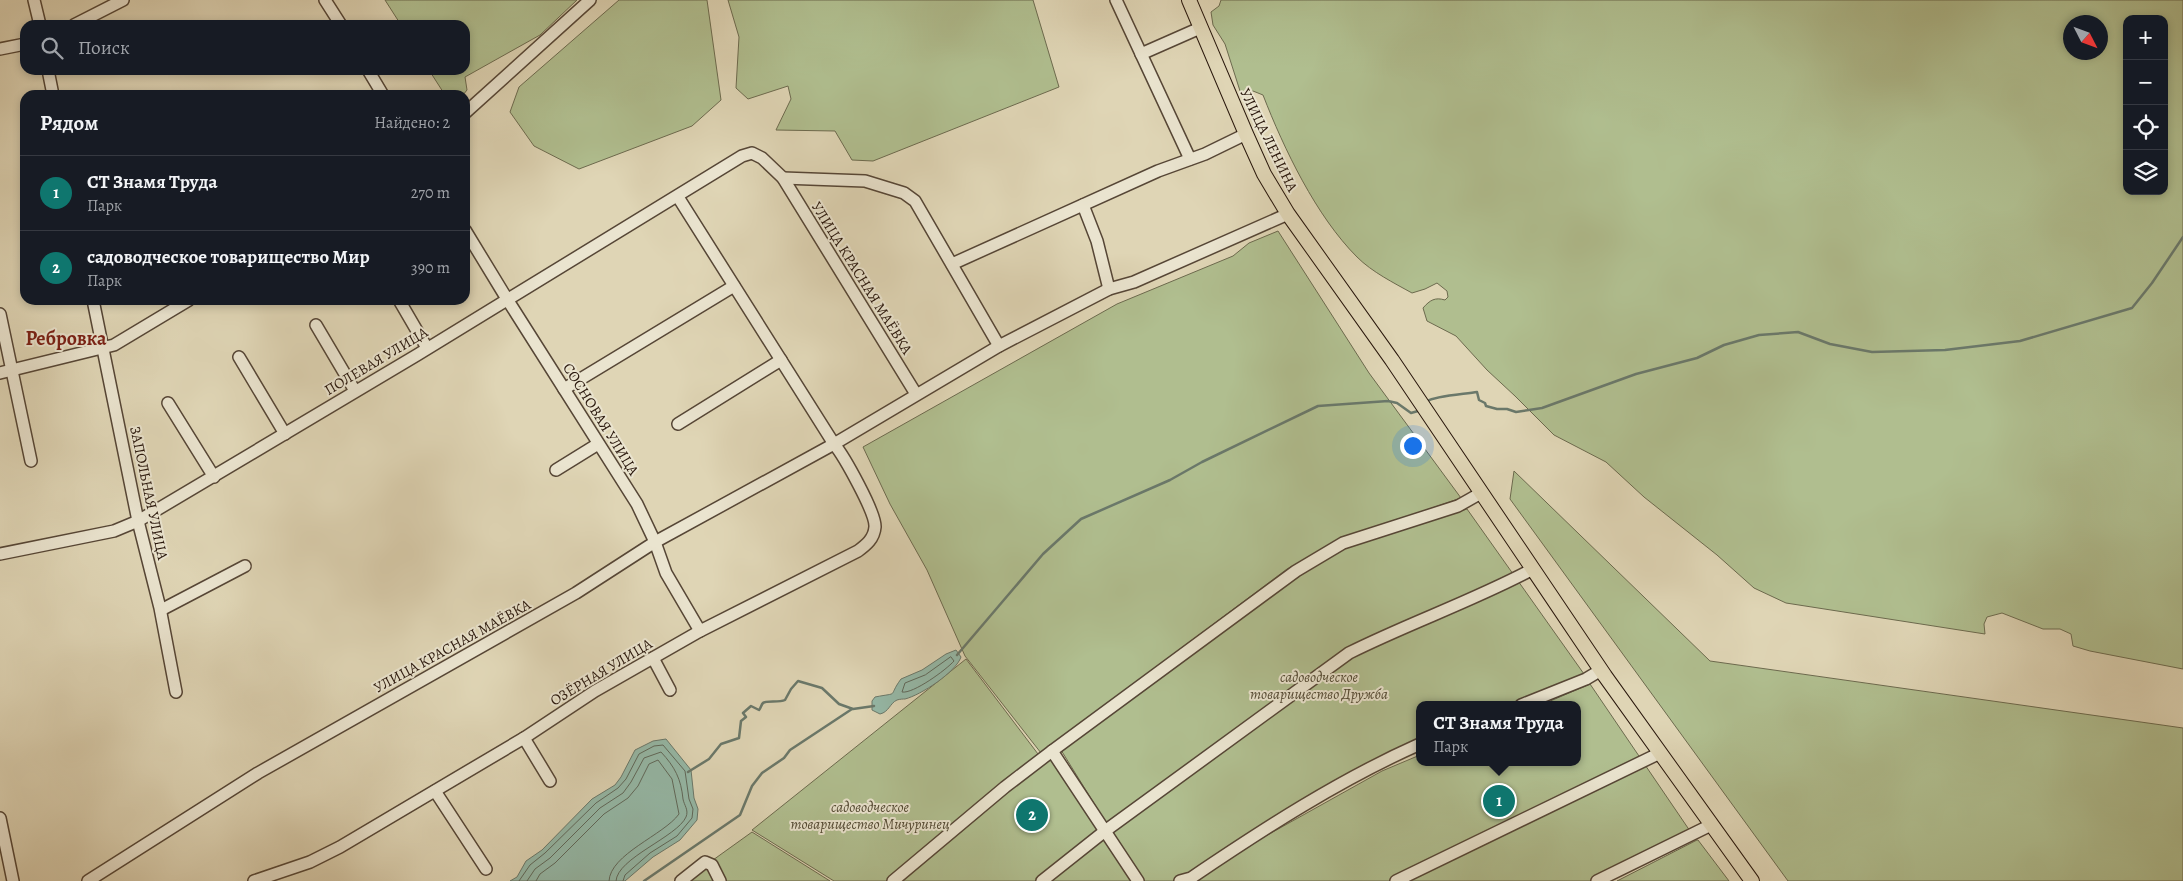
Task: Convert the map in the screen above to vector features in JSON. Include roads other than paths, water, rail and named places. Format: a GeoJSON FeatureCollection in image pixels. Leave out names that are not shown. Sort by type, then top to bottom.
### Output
{"type":"FeatureCollection","features":[{"type":"Feature","properties":{"kind":"main road","name":"УЛИЦА ЛЕНИНА"},"geometry":{"type":"LineString","coordinates":[[1189,0],[1264,174],[1288,214],[1373,333],[1601,670],[1752,881]]}},
{"type":"Feature","properties":{"kind":"street"},"geometry":{"type":"LineString","coordinates":[[34,0],[39,20]]}},
{"type":"Feature","properties":{"kind":"street"},"geometry":{"type":"LineString","coordinates":[[84,20],[123,0]]}},
{"type":"Feature","properties":{"kind":"street"},"geometry":{"type":"LineString","coordinates":[[325,0],[338,20]]}},
{"type":"Feature","properties":{"kind":"street"},"geometry":{"type":"LineString","coordinates":[[470,108],[590,0]]}},
{"type":"Feature","properties":{"kind":"street"},"geometry":{"type":"LineString","coordinates":[[1116,0],[1190,160]]}},
{"type":"Feature","properties":{"kind":"street"},"geometry":{"type":"LineString","coordinates":[[1141,54],[1200,28]]}},
{"type":"Feature","properties":{"kind":"street"},"geometry":{"type":"LineString","coordinates":[[0,49],[20,45]]}},
{"type":"Feature","properties":{"kind":"street"},"geometry":{"type":"LineString","coordinates":[[49,75],[51,90]]}},
{"type":"Feature","properties":{"kind":"street"},"geometry":{"type":"LineString","coordinates":[[371,75],[381,90]]}},
{"type":"Feature","properties":{"kind":"street"},"geometry":{"type":"LineString","coordinates":[[952,264],[1158,170],[1190,160],[1246,134]]}},
{"type":"Feature","properties":{"kind":"street","name":"УЛИЦА КРАСНАЯ МАЁВКА"},"geometry":{"type":"LineString","coordinates":[[752,153],[762,158],[783,178],[916,394]]}},
{"type":"Feature","properties":{"kind":"street","name":"ПОЛЕВАЯ УЛИЦА"},"geometry":{"type":"LineString","coordinates":[[0,554],[114,531],[138,521],[678,197],[724,166],[752,153]]}},
{"type":"Feature","properties":{"kind":"street","name":"УЛИЦА КРАСНАЯ МАЁВКА"},"geometry":{"type":"LineString","coordinates":[[783,178],[866,181],[904,193],[915,201],[999,346]]}},
{"type":"Feature","properties":{"kind":"street"},"geometry":{"type":"LineString","coordinates":[[678,197],[834,444]]}},
{"type":"Feature","properties":{"kind":"street"},"geometry":{"type":"LineString","coordinates":[[1083,205],[1097,241],[1109,289]]}},
{"type":"Feature","properties":{"kind":"street","name":"УЛИЦА КРАСНАЯ МАЁВКА"},"geometry":{"type":"LineString","coordinates":[[88,881],[258,773],[576,593],[655,542],[834,444],[999,346],[1109,289],[1134,282],[1288,214]]}},
{"type":"Feature","properties":{"kind":"street","name":"СОСНОВАЯ УЛИЦА"},"geometry":{"type":"LineString","coordinates":[[470,238],[637,504],[655,542],[666,573],[700,632]]}},
{"type":"Feature","properties":{"kind":"street"},"geometry":{"type":"LineString","coordinates":[[564,389],[734,286]]}},
{"type":"Feature","properties":{"kind":"street","name":"ЗАПОЛЬНАЯ УЛИЦА"},"geometry":{"type":"LineString","coordinates":[[94,305],[138,521],[160,610],[176,692]]}},
{"type":"Feature","properties":{"kind":"street"},"geometry":{"type":"LineString","coordinates":[[6,372],[104,348],[126,339],[181,305]]}},
{"type":"Feature","properties":{"kind":"street"},"geometry":{"type":"LineString","coordinates":[[402,305],[427,348]]}},
{"type":"Feature","properties":{"kind":"street"},"geometry":{"type":"LineString","coordinates":[[0,314],[6,372],[31,461]]}},
{"type":"Feature","properties":{"kind":"street"},"geometry":{"type":"LineString","coordinates":[[316,325],[355,391]]}},
{"type":"Feature","properties":{"kind":"street"},"geometry":{"type":"LineString","coordinates":[[239,357],[285,434]]}},
{"type":"Feature","properties":{"kind":"street"},"geometry":{"type":"LineString","coordinates":[[678,424],[781,360]]}},
{"type":"Feature","properties":{"kind":"street"},"geometry":{"type":"LineString","coordinates":[[168,403],[214,477]]}},
{"type":"Feature","properties":{"kind":"street"},"geometry":{"type":"LineString","coordinates":[[556,470],[598,444]]}},
{"type":"Feature","properties":{"kind":"street","name":"ОЗЁРНАЯ УЛИЦА"},"geometry":{"type":"LineString","coordinates":[[254,881],[310,862],[435,791],[524,738],[595,691],[653,658],[700,632],[858,552],[870,541],[875,527],[872,514],[844,455],[834,444]]}},
{"type":"Feature","properties":{"kind":"street"},"geometry":{"type":"LineString","coordinates":[[893,881],[1005,787],[1052,751],[1296,571],[1326,551],[1343,543],[1458,506],[1481,493]]}},
{"type":"Feature","properties":{"kind":"street"},"geometry":{"type":"LineString","coordinates":[[160,610],[245,566]]}},
{"type":"Feature","properties":{"kind":"street"},"geometry":{"type":"LineString","coordinates":[[1042,881],[1105,831],[1349,653],[1387,634],[1495,590],[1533,570]]}},
{"type":"Feature","properties":{"kind":"street"},"geometry":{"type":"LineString","coordinates":[[653,658],[670,690]]}},
{"type":"Feature","properties":{"kind":"street"},"geometry":{"type":"LineString","coordinates":[[1531,701],[1586,679],[1601,670]]}},
{"type":"Feature","properties":{"kind":"street"},"geometry":{"type":"LineString","coordinates":[[524,738],[550,781]]}},
{"type":"Feature","properties":{"kind":"street"},"geometry":{"type":"LineString","coordinates":[[1180,881],[1191,878],[1266,827],[1318,795],[1379,762],[1416,746]]}},
{"type":"Feature","properties":{"kind":"street"},"geometry":{"type":"LineString","coordinates":[[1052,751],[1138,881]]}},
{"type":"Feature","properties":{"kind":"street"},"geometry":{"type":"LineString","coordinates":[[1396,881],[1660,753]]}},
{"type":"Feature","properties":{"kind":"street"},"geometry":{"type":"LineString","coordinates":[[435,791],[486,869]]}},
{"type":"Feature","properties":{"kind":"street"},"geometry":{"type":"LineString","coordinates":[[0,818],[13,881]]}},
{"type":"Feature","properties":{"kind":"street"},"geometry":{"type":"LineString","coordinates":[[1597,881],[1712,825]]}},
{"type":"Feature","properties":{"kind":"street"},"geometry":{"type":"LineString","coordinates":[[681,881],[705,862],[712,865],[720,881]]}},
{"type":"Feature","properties":{"kind":"water"},"geometry":{"type":"Polygon","coordinates":[[[956,650],[961,657],[958,663],[937,682],[912,697],[897,700],[883,713],[880,714],[872,710],[872,701],[875,697],[892,693],[901,679],[922,670],[946,654],[956,650]]]}},
{"type":"Feature","properties":{"kind":"water"},"geometry":{"type":"Polygon","coordinates":[[[666,739],[691,770],[694,798],[698,809],[697,820],[680,840],[653,857],[625,881],[510,881],[517,877],[526,861],[542,850],[592,799],[615,785],[635,750],[653,741],[666,739]]]}},
{"type":"Feature","properties":{"kind":"waterway"},"geometry":{"type":"LineString","coordinates":[[1428,401],[1443,396],[1477,392],[1479,400],[1485,403],[1486,406],[1497,409],[1507,409],[1516,412],[1542,408],[1636,374],[1697,358],[1724,345],[1759,335],[1798,332],[1830,344],[1872,352],[1945,350],[2020,341],[2132,308],[2152,283],[2183,237]]}},
{"type":"Feature","properties":{"kind":"waterway"},"geometry":{"type":"LineString","coordinates":[[957,655],[1043,554],[1081,519],[1170,480],[1202,462],[1318,406],[1388,401],[1397,403],[1411,413],[1418,411]]}},
{"type":"Feature","properties":{"kind":"waterway"},"geometry":{"type":"LineString","coordinates":[[688,772],[709,759],[721,744],[739,738],[741,721],[746,717],[743,713],[751,706],[759,710],[765,702],[785,700],[798,681],[822,688],[839,704],[853,709],[874,706]]}},
{"type":"Feature","properties":{"kind":"waterway"},"geometry":{"type":"LineString","coordinates":[[644,881],[740,815],[752,786],[762,773],[784,758],[790,750],[852,709]]}},
{"type":"Feature","properties":{"kind":"place","name":"СТ Знамя Труда"},"geometry":{"type":"Point","coordinates":[1499,801]}},
{"type":"Feature","properties":{"kind":"place","name":"садоводческое товарищество Мир"},"geometry":{"type":"Point","coordinates":[1032,815]}},
{"type":"Feature","properties":{"kind":"district","name":"Ребровка"},"geometry":{"type":"Point","coordinates":[66,338]}},
{"type":"Feature","properties":{"kind":"park label","name":"садоводческое товарищество Дружба"},"geometry":{"type":"Point","coordinates":[1319,686]}},
{"type":"Feature","properties":{"kind":"park label","name":"садоводческое товарищество Мичуринец"},"geometry":{"type":"Point","coordinates":[870,816]}}]}
